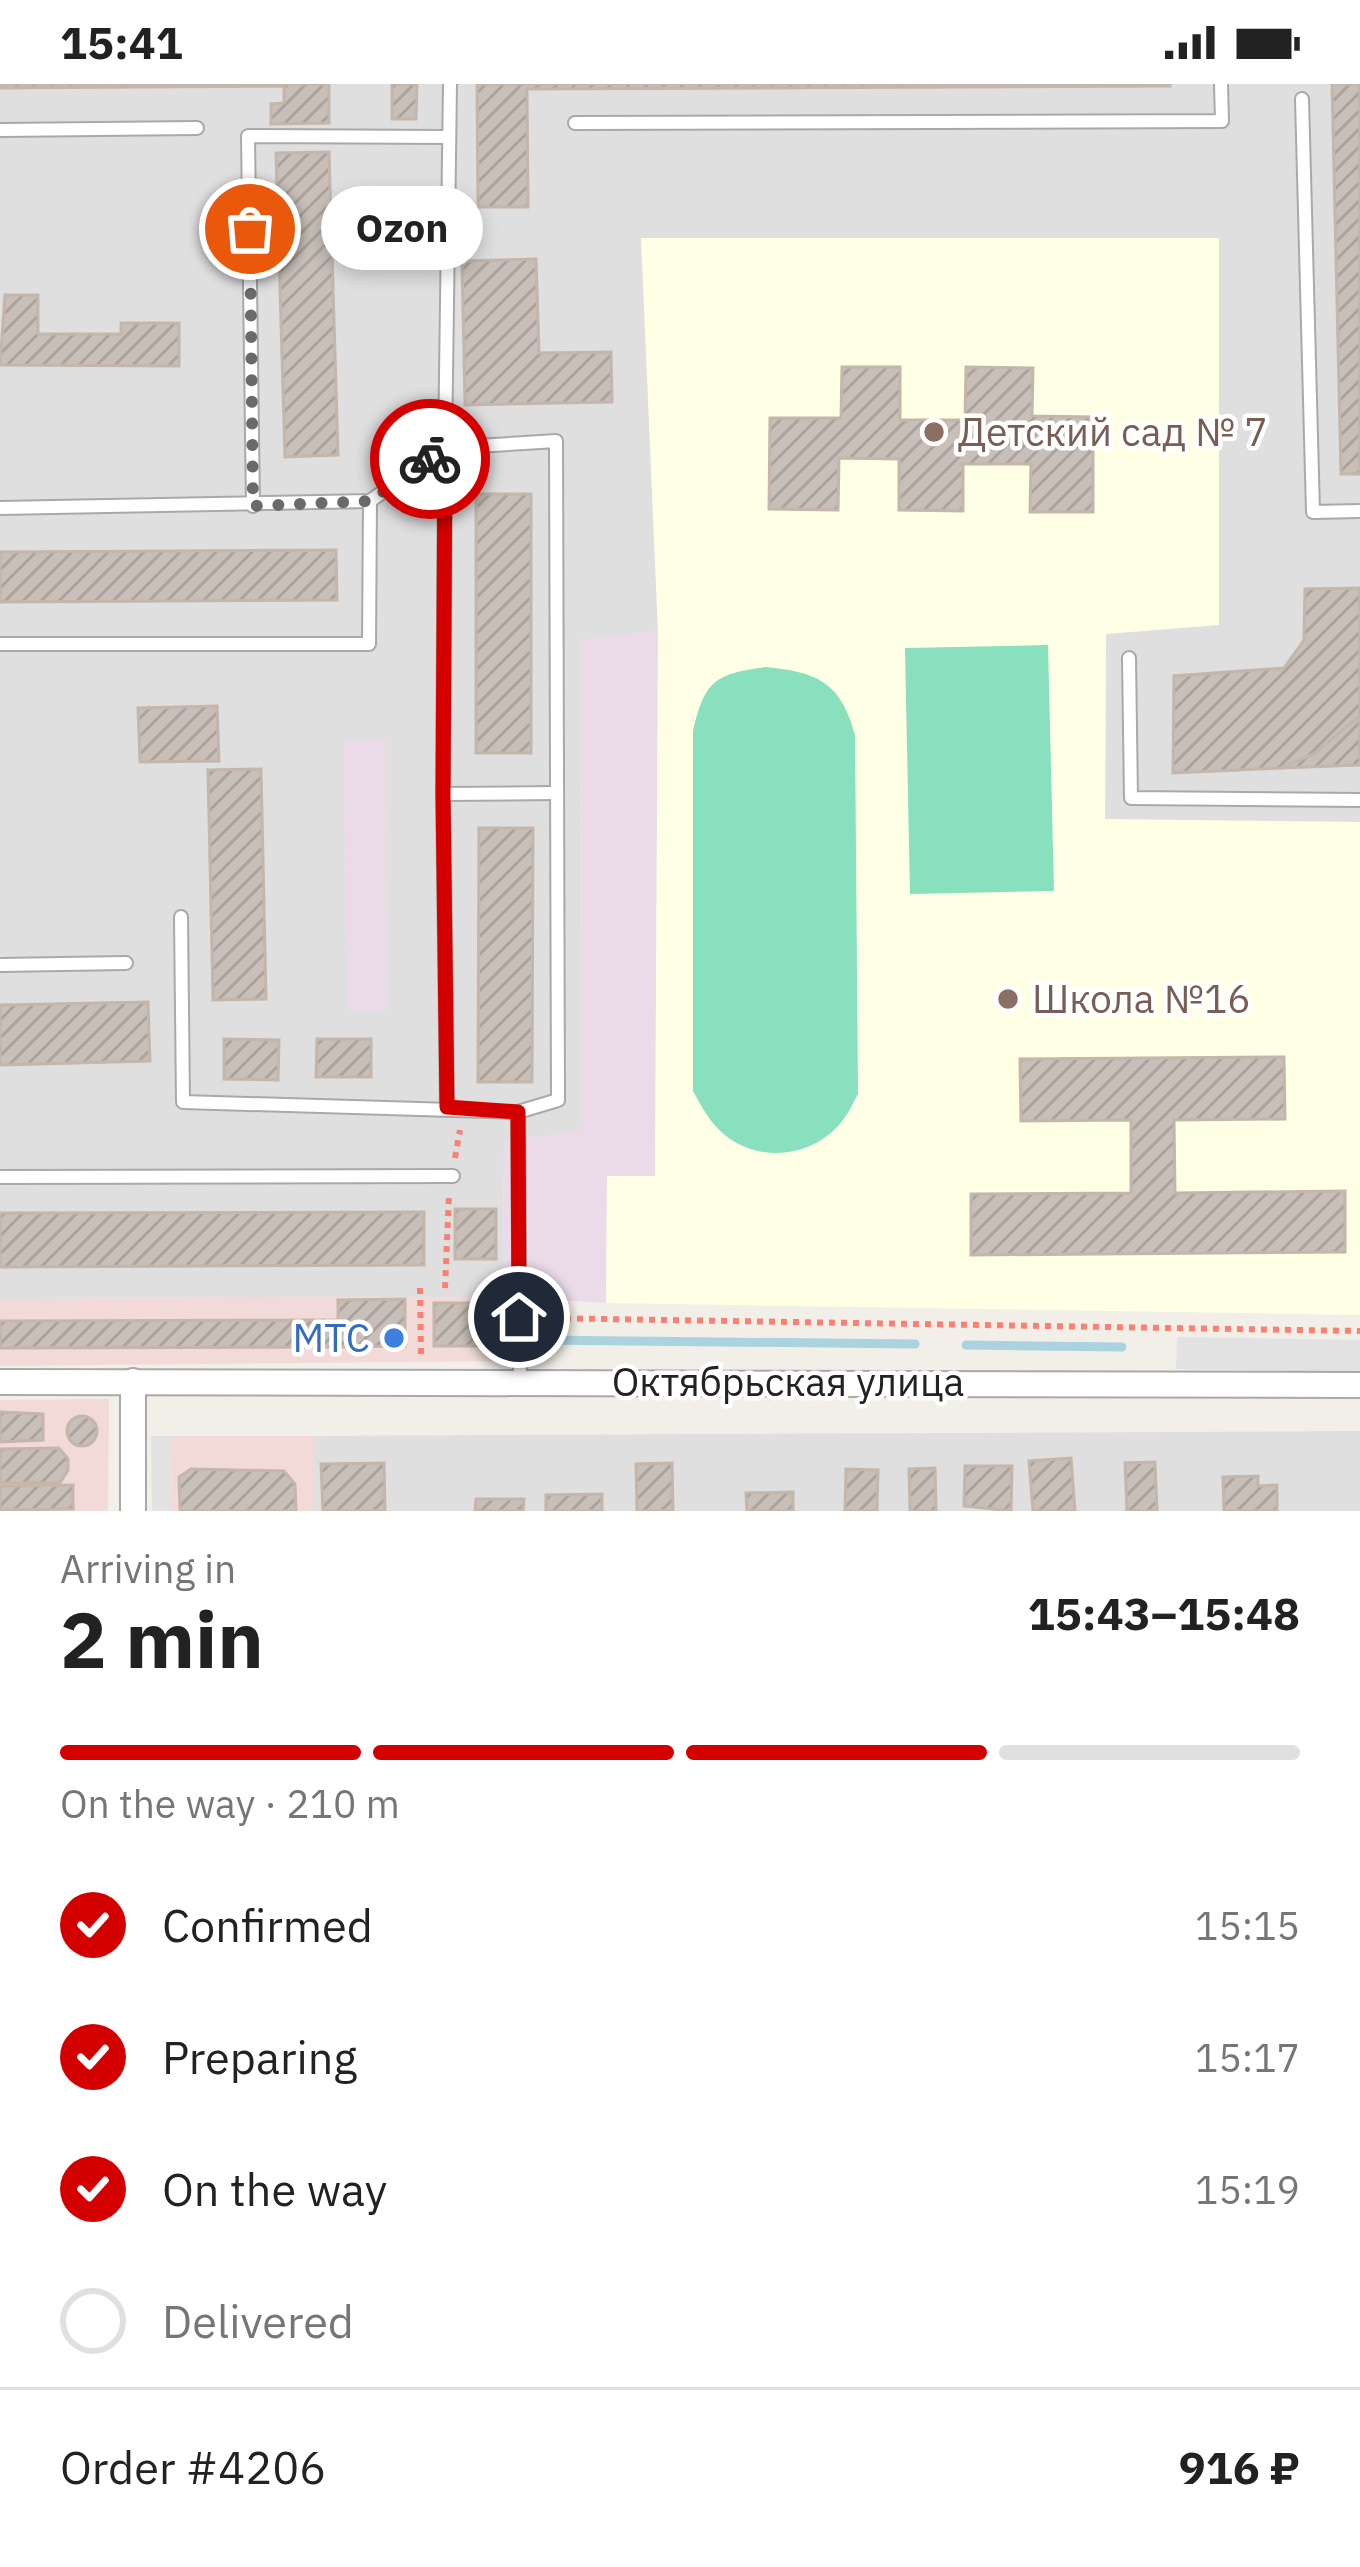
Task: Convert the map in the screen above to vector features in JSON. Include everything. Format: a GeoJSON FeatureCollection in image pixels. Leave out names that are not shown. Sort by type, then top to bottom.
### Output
{"type":"FeatureCollection","features":[{"type":"Feature","properties":{"kind":"street"},"geometry":{"type":"LineString","coordinates":[[133,1381],[133,1511]]}},
{"type":"Feature","properties":{"kind":"street","name":"Октябрьская улица"},"geometry":{"type":"LineString","coordinates":[[0,1382],[1360,1385]]}},
{"type":"Feature","properties":{"kind":"lane"},"geometry":{"type":"LineString","coordinates":[[447,1107],[443,794],[450,84]]}},
{"type":"Feature","properties":{"kind":"lane"},"geometry":{"type":"LineString","coordinates":[[575,123],[1222,121],[1221,84]]}},
{"type":"Feature","properties":{"kind":"lane"},"geometry":{"type":"LineString","coordinates":[[1302,99],[1313,512],[1360,511]]}},
{"type":"Feature","properties":{"kind":"lane"},"geometry":{"type":"LineString","coordinates":[[0,130],[196,128]]}},
{"type":"Feature","properties":{"kind":"lane"},"geometry":{"type":"LineString","coordinates":[[253,506],[248,136],[448,137]]}},
{"type":"Feature","properties":{"kind":"lane"},"geometry":{"type":"LineString","coordinates":[[0,508],[370,501],[445,448],[556,441],[558,1100],[518,1112],[183,1102],[181,917]]}},
{"type":"Feature","properties":{"kind":"lane"},"geometry":{"type":"LineString","coordinates":[[0,644],[369,644],[370,501]]}},
{"type":"Feature","properties":{"kind":"lane"},"geometry":{"type":"LineString","coordinates":[[1129,658],[1131,798],[1360,800]]}},
{"type":"Feature","properties":{"kind":"lane"},"geometry":{"type":"LineString","coordinates":[[443,794],[557,793]]}},
{"type":"Feature","properties":{"kind":"lane"},"geometry":{"type":"LineString","coordinates":[[0,965],[126,963]]}},
{"type":"Feature","properties":{"kind":"lane"},"geometry":{"type":"LineString","coordinates":[[518,1112],[520,1381]]}},
{"type":"Feature","properties":{"kind":"lane"},"geometry":{"type":"LineString","coordinates":[[0,1178],[453,1176]]}},
{"type":"Feature","properties":{"kind":"path"},"geometry":{"type":"LineString","coordinates":[[421,1288],[421,1354]]}},
{"type":"Feature","properties":{"kind":"path"},"geometry":{"type":"LineString","coordinates":[[519,1317],[1360,1330]]}},
{"type":"Feature","properties":{"kind":"shaded area"},"geometry":{"type":"Polygon","coordinates":[[[0,84],[1360,84],[1360,822],[1105,820],[1106,633],[1218,625],[642,238],[658,631],[581,640],[582,1131],[504,1142],[503,1297],[0,1299],[0,84]]]}},
{"type":"Feature","properties":{"kind":"shaded area","name":"Школа №16"},"geometry":{"type":"Polygon","coordinates":[[[641,238],[1219,238],[1219,625],[1106,634],[1105,819],[1360,822],[1360,1315],[606,1303],[607,1176],[655,1176],[658,631],[641,238]]]}},
{"type":"Feature","properties":{"kind":"shaded area"},"geometry":{"type":"Polygon","coordinates":[[[658,631],[655,1176],[607,1177],[606,1303],[503,1297],[504,1141],[582,1130],[581,639],[658,631]]]}},
{"type":"Feature","properties":{"kind":"shaded area"},"geometry":{"type":"Polygon","coordinates":[[[385,740],[387,1010],[347,1011],[344,741],[385,740]]]}},
{"type":"Feature","properties":{"kind":"shaded area"},"geometry":{"type":"Polygon","coordinates":[[[503,1297],[501,1361],[0,1366],[0,1299],[503,1297]]]}},
{"type":"Feature","properties":{"kind":"shaded area"},"geometry":{"type":"Polygon","coordinates":[[[1177,1337],[1360,1340],[1360,1372],[1176,1369],[1177,1337]]]}},
{"type":"Feature","properties":{"kind":"shaded area"},"geometry":{"type":"Polygon","coordinates":[[[109,1399],[108,1511],[0,1511],[0,1400],[109,1399]]]}},
{"type":"Feature","properties":{"kind":"shaded area"},"geometry":{"type":"Polygon","coordinates":[[[1360,1431],[1360,1511],[314,1511],[314,1436],[1360,1431]]]}},
{"type":"Feature","properties":{"kind":"shaded area"},"geometry":{"type":"Polygon","coordinates":[[[151,1436],[171,1436],[172,1511],[152,1511],[151,1436]]]}},
{"type":"Feature","properties":{"kind":"shaded area"},"geometry":{"type":"Polygon","coordinates":[[[171,1436],[314,1436],[314,1511],[172,1511],[171,1436]]]}},
{"type":"Feature","properties":{"kind":"green space"},"geometry":{"type":"Polygon","coordinates":[[[1048,645],[1054,891],[910,894],[905,648],[1048,645]]]}},
{"type":"Feature","properties":{"kind":"green space"},"geometry":{"type":"Polygon","coordinates":[[[765,667],[799,672],[824,683],[842,703],[855,735],[858,1094],[841,1122],[824,1138],[792,1152],[774,1153],[757,1151],[726,1136],[693,1091],[693,731],[702,701],[714,683],[765,667]]]}},
{"type":"Feature","properties":{"kind":"building"},"geometry":{"type":"Polygon","coordinates":[[[0,84],[329,84],[329,123],[271,124],[271,104],[284,103],[284,86],[0,88],[0,84]]]}},
{"type":"Feature","properties":{"kind":"building"},"geometry":{"type":"Polygon","coordinates":[[[392,84],[417,84],[416,119],[392,119],[392,84]]]}},
{"type":"Feature","properties":{"kind":"building"},"geometry":{"type":"Polygon","coordinates":[[[477,84],[1170,86],[527,89],[528,207],[478,207],[477,84]]]}},
{"type":"Feature","properties":{"kind":"building"},"geometry":{"type":"Polygon","coordinates":[[[1332,84],[1360,84],[1360,474],[1341,474],[1332,84]]]}},
{"type":"Feature","properties":{"kind":"building"},"geometry":{"type":"Polygon","coordinates":[[[329,152],[338,455],[285,457],[276,153],[329,152]]]}},
{"type":"Feature","properties":{"kind":"building"},"geometry":{"type":"Polygon","coordinates":[[[536,259],[539,353],[611,352],[612,402],[465,405],[462,261],[536,259]]]}},
{"type":"Feature","properties":{"kind":"building"},"geometry":{"type":"Polygon","coordinates":[[[5,295],[38,295],[38,334],[121,334],[121,323],[179,323],[179,366],[0,365],[5,295]]]}},
{"type":"Feature","properties":{"kind":"building"},"geometry":{"type":"Polygon","coordinates":[[[842,367],[900,367],[900,420],[965,420],[966,367],[1033,368],[1032,416],[1093,417],[1093,512],[1030,512],[1031,464],[963,464],[963,511],[899,510],[899,459],[839,458],[838,510],[769,509],[770,418],[841,418],[842,367]]]}},
{"type":"Feature","properties":{"kind":"building"},"geometry":{"type":"Polygon","coordinates":[[[476,494],[531,494],[531,753],[476,753],[476,494]]]}},
{"type":"Feature","properties":{"kind":"building"},"geometry":{"type":"Polygon","coordinates":[[[336,550],[337,600],[0,602],[0,552],[336,550]]]}},
{"type":"Feature","properties":{"kind":"building"},"geometry":{"type":"Polygon","coordinates":[[[1360,588],[1360,716],[1354,725],[1314,754],[1281,768],[1173,773],[1174,676],[1284,668],[1304,640],[1305,589],[1360,588]]]}},
{"type":"Feature","properties":{"kind":"building"},"geometry":{"type":"Polygon","coordinates":[[[217,706],[219,761],[140,762],[138,708],[217,706]]]}},
{"type":"Feature","properties":{"kind":"building"},"geometry":{"type":"Polygon","coordinates":[[[1360,716],[1360,765],[1281,768],[1314,754],[1360,716]]]}},
{"type":"Feature","properties":{"kind":"building"},"geometry":{"type":"Polygon","coordinates":[[[261,769],[266,999],[213,1000],[208,770],[261,769]]]}},
{"type":"Feature","properties":{"kind":"building"},"geometry":{"type":"Polygon","coordinates":[[[479,828],[533,828],[532,1082],[478,1082],[479,828]]]}},
{"type":"Feature","properties":{"kind":"building"},"geometry":{"type":"Polygon","coordinates":[[[148,1002],[150,1061],[0,1065],[0,1005],[148,1002]]]}},
{"type":"Feature","properties":{"kind":"building"},"geometry":{"type":"Polygon","coordinates":[[[224,1039],[279,1040],[278,1080],[224,1079],[224,1039]]]}},
{"type":"Feature","properties":{"kind":"building"},"geometry":{"type":"Polygon","coordinates":[[[317,1039],[371,1039],[371,1077],[316,1077],[317,1039]]]}},
{"type":"Feature","properties":{"kind":"building"},"geometry":{"type":"Polygon","coordinates":[[[1284,1057],[1285,1119],[1174,1120],[1175,1193],[1345,1191],[1345,1252],[971,1255],[971,1194],[1131,1193],[1131,1120],[1021,1121],[1020,1059],[1284,1057]]]}},
{"type":"Feature","properties":{"kind":"building"},"geometry":{"type":"Polygon","coordinates":[[[455,1209],[496,1209],[496,1259],[455,1259],[455,1209]]]}},
{"type":"Feature","properties":{"kind":"building"},"geometry":{"type":"Polygon","coordinates":[[[424,1212],[424,1265],[0,1267],[0,1213],[424,1212]]]}},
{"type":"Feature","properties":{"kind":"building"},"geometry":{"type":"Polygon","coordinates":[[[405,1299],[405,1346],[338,1347],[338,1300],[405,1299]]]}},
{"type":"Feature","properties":{"kind":"building"},"geometry":{"type":"Polygon","coordinates":[[[434,1303],[487,1303],[487,1346],[434,1346],[434,1303]]]}},
{"type":"Feature","properties":{"kind":"building"},"geometry":{"type":"Polygon","coordinates":[[[338,1320],[338,1347],[0,1348],[0,1321],[338,1320]]]}},
{"type":"Feature","properties":{"kind":"building"},"geometry":{"type":"Polygon","coordinates":[[[0,1412],[43,1414],[43,1440],[0,1442],[0,1412]]]}},
{"type":"Feature","properties":{"kind":"building"},"geometry":{"type":"Polygon","coordinates":[[[82,1416],[93,1420],[97,1431],[93,1442],[82,1446],[71,1442],[67,1431],[71,1420],[82,1416]]]}},
{"type":"Feature","properties":{"kind":"building"},"geometry":{"type":"Polygon","coordinates":[[[59,1448],[68,1459],[60,1483],[0,1483],[0,1449],[59,1448]]]}},
{"type":"Feature","properties":{"kind":"building"},"geometry":{"type":"Polygon","coordinates":[[[1071,1458],[1075,1511],[1033,1511],[1029,1461],[1071,1458]]]}},
{"type":"Feature","properties":{"kind":"building"},"geometry":{"type":"Polygon","coordinates":[[[1155,1462],[1157,1511],[1127,1511],[1125,1463],[1155,1462]]]}},
{"type":"Feature","properties":{"kind":"building"},"geometry":{"type":"Polygon","coordinates":[[[384,1463],[385,1511],[323,1511],[321,1464],[384,1463]]]}},
{"type":"Feature","properties":{"kind":"building"},"geometry":{"type":"Polygon","coordinates":[[[672,1463],[673,1511],[637,1511],[636,1464],[672,1463]]]}},
{"type":"Feature","properties":{"kind":"building"},"geometry":{"type":"Polygon","coordinates":[[[965,1466],[1012,1466],[1011,1511],[964,1506],[965,1466]]]}},
{"type":"Feature","properties":{"kind":"building"},"geometry":{"type":"Polygon","coordinates":[[[935,1468],[936,1511],[910,1511],[909,1469],[935,1468]]]}},
{"type":"Feature","properties":{"kind":"building"},"geometry":{"type":"Polygon","coordinates":[[[191,1469],[284,1471],[295,1484],[296,1511],[180,1511],[179,1477],[191,1469]]]}},
{"type":"Feature","properties":{"kind":"building"},"geometry":{"type":"Polygon","coordinates":[[[846,1469],[878,1470],[877,1511],[845,1511],[846,1469]]]}},
{"type":"Feature","properties":{"kind":"building"},"geometry":{"type":"Polygon","coordinates":[[[1258,1476],[1258,1486],[1277,1485],[1277,1511],[1224,1511],[1223,1477],[1258,1476]]]}},
{"type":"Feature","properties":{"kind":"building"},"geometry":{"type":"Polygon","coordinates":[[[73,1485],[73,1509],[0,1510],[0,1486],[73,1485]]]}},
{"type":"Feature","properties":{"kind":"building"},"geometry":{"type":"Polygon","coordinates":[[[793,1492],[793,1511],[747,1511],[746,1493],[793,1492]]]}},
{"type":"Feature","properties":{"kind":"building"},"geometry":{"type":"Polygon","coordinates":[[[602,1494],[602,1511],[546,1511],[546,1495],[602,1494]]]}},
{"type":"Feature","properties":{"kind":"building"},"geometry":{"type":"Polygon","coordinates":[[[476,1499],[524,1499],[523,1511],[475,1511],[476,1499]]]}},
{"type":"Feature","properties":{"kind":"waterway"},"geometry":{"type":"LineString","coordinates":[[539,1340],[915,1344]]}},
{"type":"Feature","properties":{"kind":"waterway"},"geometry":{"type":"LineString","coordinates":[[966,1345],[1122,1347]]}},
{"type":"Feature","properties":{"kind":"way so far"},"geometry":{"type":"LineString","coordinates":[[250,229],[253,506],[370,501],[430,459]]}},
{"type":"Feature","properties":{"kind":"place","name":"Ozon"},"geometry":{"type":"Point","coordinates":[250,229]}},
{"type":"Feature","properties":{"kind":"place","name":"Детский сад № 7"},"geometry":{"type":"Point","coordinates":[934,432]}},
{"type":"Feature","properties":{"kind":"place","name":"Школа №16"},"geometry":{"type":"Point","coordinates":[1008,999]}},
{"type":"Feature","properties":{"kind":"place","name":"МТС"},"geometry":{"type":"Point","coordinates":[394,1338]}},
{"type":"Feature","properties":{"kind":"route"},"geometry":{"type":"LineString","coordinates":[[430,459],[445,448],[447,1107],[518,1112],[519,1317]]}}]}
